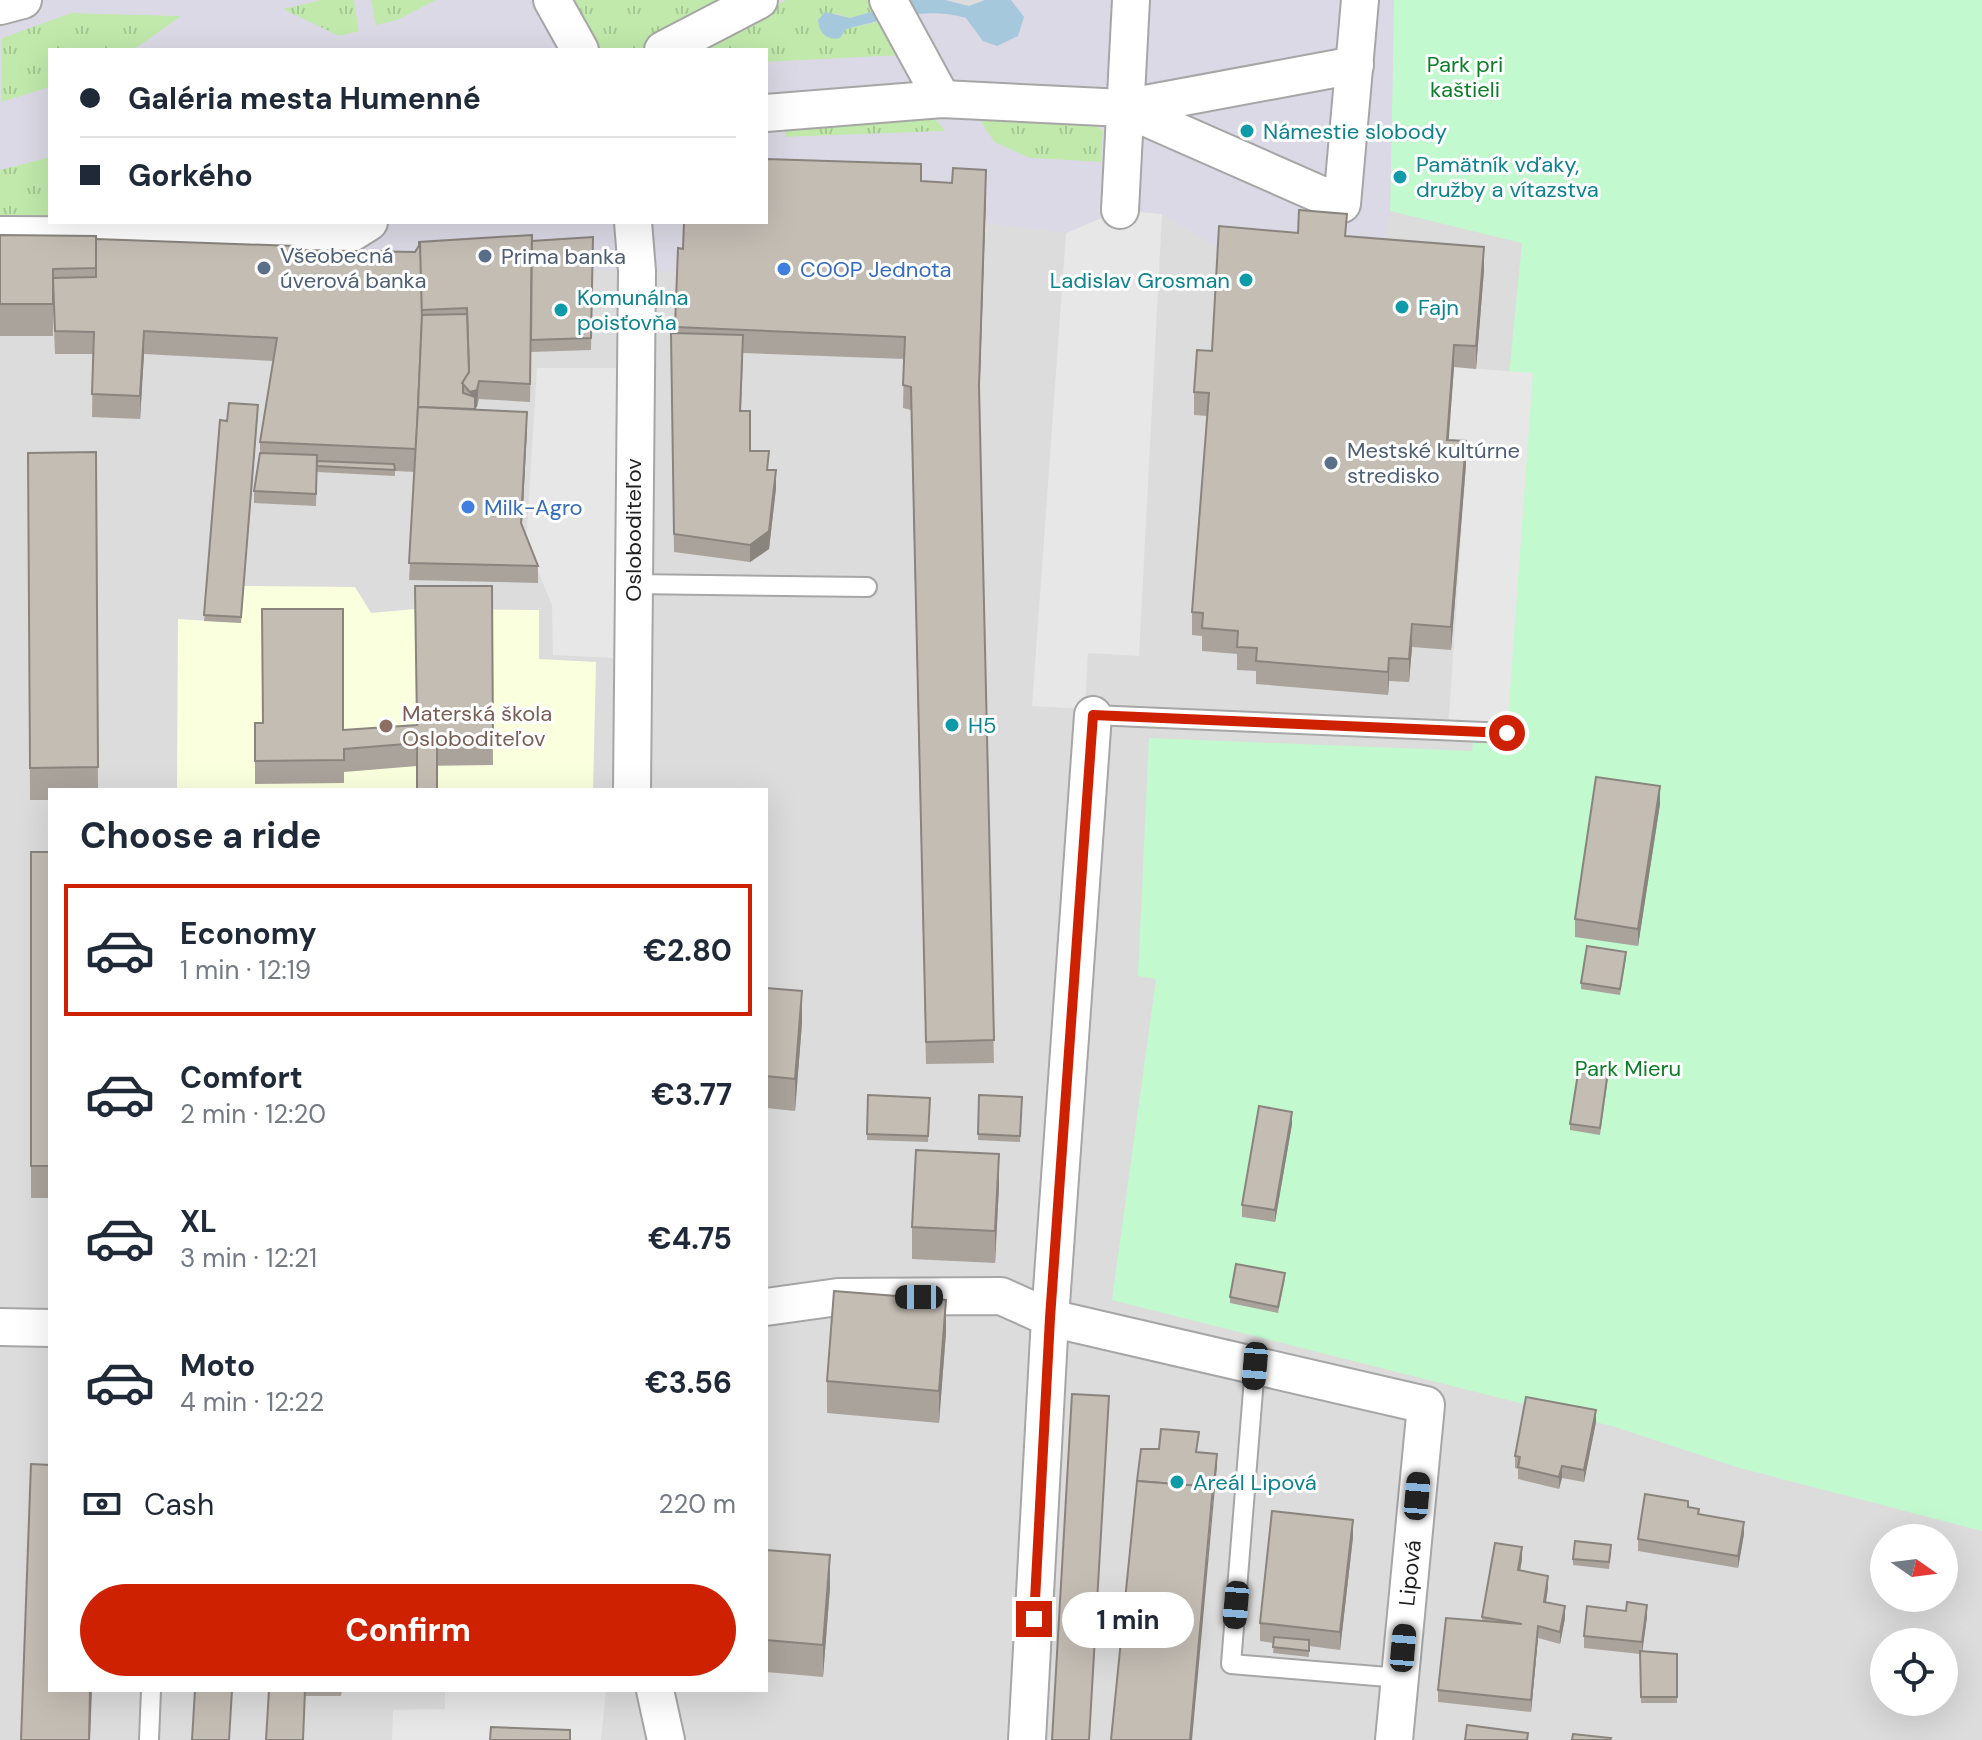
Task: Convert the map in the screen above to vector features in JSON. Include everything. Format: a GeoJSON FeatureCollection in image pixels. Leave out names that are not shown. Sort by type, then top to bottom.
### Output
{"type":"FeatureCollection","features":[{"type":"Feature","properties":{"kind":"street"},"geometry":{"type":"LineString","coordinates":[[0,6],[23,0]]}},
{"type":"Feature","properties":{"kind":"street"},"geometry":{"type":"LineString","coordinates":[[552,0],[579,48]]}},
{"type":"Feature","properties":{"kind":"street"},"geometry":{"type":"LineString","coordinates":[[667,48],[759,0]]}},
{"type":"Feature","properties":{"kind":"street"},"geometry":{"type":"LineString","coordinates":[[888,0],[942,99]]}},
{"type":"Feature","properties":{"kind":"street"},"geometry":{"type":"LineString","coordinates":[[1120,210],[1131,0]]}},
{"type":"Feature","properties":{"kind":"street"},"geometry":{"type":"LineString","coordinates":[[1124,108],[1342,204],[1360,0]]}},
{"type":"Feature","properties":{"kind":"street"},"geometry":{"type":"LineString","coordinates":[[768,113],[942,99],[1124,108],[1355,65]]}},
{"type":"Feature","properties":{"kind":"street"},"geometry":{"type":"LineString","coordinates":[[0,235],[238,229],[345,237],[366,224]]}},
{"type":"Feature","properties":{"kind":"street","name":"Osloboditeľov"},"geometry":{"type":"LineString","coordinates":[[632,788],[637,271],[633,224]]}},
{"type":"Feature","properties":{"kind":"street"},"geometry":{"type":"LineString","coordinates":[[1027,1740],[1050,1318],[1093,715]]}},
{"type":"Feature","properties":{"kind":"street"},"geometry":{"type":"LineString","coordinates":[[768,1307],[838,1297],[1001,1296],[1050,1318],[1255,1366]]}},
{"type":"Feature","properties":{"kind":"street"},"geometry":{"type":"LineString","coordinates":[[0,1327],[48,1328]]}},
{"type":"Feature","properties":{"kind":"street","name":"Lipová"},"geometry":{"type":"LineString","coordinates":[[1255,1366],[1426,1405],[1394,1740]]}},
{"type":"Feature","properties":{"kind":"street"},"geometry":{"type":"LineString","coordinates":[[655,1692],[666,1740]]}},
{"type":"Feature","properties":{"kind":"lane"},"geometry":{"type":"LineString","coordinates":[[632,584],[867,587]]}},
{"type":"Feature","properties":{"kind":"lane"},"geometry":{"type":"LineString","coordinates":[[1093,715],[1507,733]]}},
{"type":"Feature","properties":{"kind":"lane"},"geometry":{"type":"LineString","coordinates":[[1255,1366],[1231,1664],[1400,1678]]}},
{"type":"Feature","properties":{"kind":"lane"},"geometry":{"type":"LineString","coordinates":[[149,1740],[151,1692]]}},
{"type":"Feature","properties":{"kind":"shaded area"},"geometry":{"type":"Polygon","coordinates":[[[0,0],[1982,0],[1982,1740],[0,1740],[0,0]]]}},
{"type":"Feature","properties":{"kind":"shaded area"},"geometry":{"type":"Polygon","coordinates":[[[0,0],[321,0],[283,9],[339,36],[359,31],[354,0],[371,0],[376,25],[397,20],[436,0],[568,0],[594,48],[136,48],[181,16],[71,13],[2,38],[1,102],[48,88],[48,158],[0,170],[0,0]]]}},
{"type":"Feature","properties":{"kind":"shaded area","name":"Námestie slobody"},"geometry":{"type":"Polygon","coordinates":[[[1011,0],[1394,0],[1390,211],[1381,262],[1219,249],[1162,214],[1120,210],[1066,233],[986,223],[986,193],[768,182],[768,62],[903,55],[910,13],[954,15],[1018,36],[1024,17],[1011,0]],[[976,114],[994,142],[1030,158],[1101,162],[1103,131],[1082,115],[976,114]],[[935,119],[786,125],[785,137],[945,131],[935,119]]]}},
{"type":"Feature","properties":{"kind":"shaded area"},"geometry":{"type":"Polygon","coordinates":[[[1120,210],[1162,214],[1139,656],[1088,653],[1085,709],[1032,706],[1066,233],[1120,210]]]}},
{"type":"Feature","properties":{"kind":"shaded area"},"geometry":{"type":"Polygon","coordinates":[[[0,219],[48,219],[48,224],[0,219]]]}},
{"type":"Feature","properties":{"kind":"shaded area"},"geometry":{"type":"Polygon","coordinates":[[[51,224],[685,224],[683,272],[592,270],[592,249],[419,260],[51,224]]]}},
{"type":"Feature","properties":{"kind":"shaded area"},"geometry":{"type":"Polygon","coordinates":[[[1454,367],[1533,373],[1507,733],[1448,731],[1466,465],[1447,463],[1454,367]]]}},
{"type":"Feature","properties":{"kind":"shaded area"},"geometry":{"type":"Polygon","coordinates":[[[537,368],[620,368],[614,658],[553,655],[552,605],[526,543],[537,368]]]}},
{"type":"Feature","properties":{"kind":"shaded area","name":"Materská škola Osloboditeľov"},"geometry":{"type":"Polygon","coordinates":[[[244,586],[355,587],[371,613],[415,609],[539,610],[539,659],[596,662],[593,788],[177,788],[178,619],[241,623],[244,586]]]}},
{"type":"Feature","properties":{"kind":"shaded area"},"geometry":{"type":"Polygon","coordinates":[[[445,1692],[606,1692],[601,1740],[392,1740],[393,1710],[445,1709],[445,1692]]]}},
{"type":"Feature","properties":{"kind":"green space"},"geometry":{"type":"Polygon","coordinates":[[[321,0],[354,0],[359,32],[339,36],[282,9],[321,0]]]}},
{"type":"Feature","properties":{"kind":"green space"},"geometry":{"type":"Polygon","coordinates":[[[371,0],[436,0],[397,20],[375,26],[371,0]]]}},
{"type":"Feature","properties":{"kind":"green space"},"geometry":{"type":"Polygon","coordinates":[[[568,0],[733,0],[642,48],[594,48],[568,0]]]}},
{"type":"Feature","properties":{"kind":"green space"},"geometry":{"type":"Polygon","coordinates":[[[786,0],[869,0],[875,11],[850,18],[834,13],[845,29],[882,21],[904,55],[768,62],[768,48],[703,48],[786,0]]]}},
{"type":"Feature","properties":{"kind":"green space","name":"Park Mieru"},"geometry":{"type":"Polygon","coordinates":[[[1394,0],[1982,0],[1982,1531],[1736,1467],[1615,1427],[1112,1300],[1156,979],[1138,976],[1149,738],[1472,751],[1522,243],[1390,211],[1394,0]]]}},
{"type":"Feature","properties":{"kind":"green space"},"geometry":{"type":"Polygon","coordinates":[[[71,13],[183,16],[136,48],[48,48],[48,88],[1,102],[2,38],[71,13]]]}},
{"type":"Feature","properties":{"kind":"green space"},"geometry":{"type":"Polygon","coordinates":[[[976,114],[1082,115],[1103,131],[1101,162],[1030,158],[994,142],[976,114]]]}},
{"type":"Feature","properties":{"kind":"green space"},"geometry":{"type":"Polygon","coordinates":[[[936,119],[946,131],[785,137],[786,125],[936,119]]]}},
{"type":"Feature","properties":{"kind":"green space"},"geometry":{"type":"Polygon","coordinates":[[[48,158],[48,222],[0,219],[0,170],[48,158]]]}},
{"type":"Feature","properties":{"kind":"water"},"geometry":{"type":"Polygon","coordinates":[[[912,0],[945,0],[969,6],[985,0],[1011,0],[1024,17],[1018,36],[997,46],[983,41],[966,18],[935,13],[891,18],[846,29],[840,38],[835,39],[824,35],[819,25],[818,20],[825,12],[850,18],[912,0]]]}},
{"type":"Feature","properties":{"kind":"building"},"geometry":{"type":"Polygon","coordinates":[[[768,159],[921,164],[921,181],[952,183],[953,168],[986,170],[979,386],[994,1040],[926,1042],[911,387],[903,385],[905,337],[675,327],[678,248],[683,249],[684,224],[768,224],[768,159]]]}},
{"type":"Feature","properties":{"kind":"building","name":"Mestské kultúrne stredisko"},"geometry":{"type":"Polygon","coordinates":[[[1299,210],[1347,214],[1345,236],[1484,247],[1476,346],[1454,345],[1447,440],[1466,441],[1451,627],[1412,624],[1409,659],[1389,658],[1388,672],[1256,661],[1257,648],[1237,647],[1238,631],[1202,628],[1203,613],[1192,612],[1209,393],[1194,392],[1197,350],[1212,351],[1219,226],[1298,233],[1299,210]]]}},
{"type":"Feature","properties":{"kind":"building"},"geometry":{"type":"Polygon","coordinates":[[[0,235],[96,236],[96,268],[53,269],[53,304],[0,304],[0,235]]]}},
{"type":"Feature","properties":{"kind":"building"},"geometry":{"type":"Polygon","coordinates":[[[532,235],[530,384],[479,381],[477,390],[470,392],[462,383],[469,372],[467,308],[421,310],[419,242],[532,235]]]}},
{"type":"Feature","properties":{"kind":"building","name":"Komunálna poisťovňa"},"geometry":{"type":"Polygon","coordinates":[[[593,237],[591,338],[531,340],[532,241],[593,237]]]}},
{"type":"Feature","properties":{"kind":"building"},"geometry":{"type":"Polygon","coordinates":[[[96,239],[295,246],[295,250],[415,252],[420,244],[422,319],[416,449],[260,442],[277,338],[144,331],[140,396],[92,394],[94,332],[55,331],[53,278],[96,277],[96,239]]]}},
{"type":"Feature","properties":{"kind":"building"},"geometry":{"type":"Polygon","coordinates":[[[467,314],[469,372],[462,383],[463,393],[475,397],[475,409],[418,407],[422,315],[467,314]]]}},
{"type":"Feature","properties":{"kind":"building"},"geometry":{"type":"Polygon","coordinates":[[[671,333],[743,335],[740,411],[750,411],[750,451],[769,451],[767,470],[776,470],[769,531],[750,545],[674,534],[671,333]]]}},
{"type":"Feature","properties":{"kind":"building"},"geometry":{"type":"Polygon","coordinates":[[[229,403],[258,405],[241,617],[204,615],[220,420],[227,421],[229,403]]]}},
{"type":"Feature","properties":{"kind":"building","name":"Milk-Agro"},"geometry":{"type":"Polygon","coordinates":[[[418,407],[527,412],[521,523],[538,566],[409,563],[418,407]]]}},
{"type":"Feature","properties":{"kind":"building"},"geometry":{"type":"Polygon","coordinates":[[[96,452],[98,767],[30,768],[28,453],[96,452]]]}},
{"type":"Feature","properties":{"kind":"building"},"geometry":{"type":"Polygon","coordinates":[[[260,453],[317,455],[316,494],[254,491],[260,453]]]}},
{"type":"Feature","properties":{"kind":"building"},"geometry":{"type":"Polygon","coordinates":[[[317,461],[394,464],[395,470],[317,466],[317,461]]]}},
{"type":"Feature","properties":{"kind":"building"},"geometry":{"type":"Polygon","coordinates":[[[415,586],[492,586],[493,742],[437,743],[437,788],[417,788],[417,743],[344,749],[344,760],[255,761],[255,723],[263,723],[262,609],[343,609],[343,730],[417,725],[415,586]]]}},
{"type":"Feature","properties":{"kind":"building"},"geometry":{"type":"Polygon","coordinates":[[[1596,777],[1660,786],[1638,929],[1575,919],[1596,777]]]}},
{"type":"Feature","properties":{"kind":"building"},"geometry":{"type":"Polygon","coordinates":[[[31,852],[48,852],[48,1166],[31,1166],[31,852]]]}},
{"type":"Feature","properties":{"kind":"building"},"geometry":{"type":"Polygon","coordinates":[[[1587,946],[1626,952],[1620,989],[1581,983],[1587,946]]]}},
{"type":"Feature","properties":{"kind":"building"},"geometry":{"type":"Polygon","coordinates":[[[768,988],[802,991],[795,1079],[768,1076],[768,988]]]}},
{"type":"Feature","properties":{"kind":"building"},"geometry":{"type":"Polygon","coordinates":[[[1579,1067],[1608,1071],[1600,1128],[1570,1124],[1579,1067]]]}},
{"type":"Feature","properties":{"kind":"building"},"geometry":{"type":"Polygon","coordinates":[[[868,1095],[930,1098],[928,1136],[867,1134],[868,1095]]]}},
{"type":"Feature","properties":{"kind":"building"},"geometry":{"type":"Polygon","coordinates":[[[979,1095],[1022,1097],[1020,1136],[978,1134],[979,1095]]]}},
{"type":"Feature","properties":{"kind":"building"},"geometry":{"type":"Polygon","coordinates":[[[1259,1106],[1292,1112],[1275,1210],[1242,1205],[1259,1106]]]}},
{"type":"Feature","properties":{"kind":"building"},"geometry":{"type":"Polygon","coordinates":[[[916,1150],[999,1154],[995,1231],[912,1227],[916,1150]]]}},
{"type":"Feature","properties":{"kind":"building"},"geometry":{"type":"Polygon","coordinates":[[[1236,1264],[1285,1273],[1278,1307],[1230,1297],[1236,1264]]]}},
{"type":"Feature","properties":{"kind":"building"},"geometry":{"type":"Polygon","coordinates":[[[834,1291],[946,1300],[939,1391],[827,1381],[834,1291]]]}},
{"type":"Feature","properties":{"kind":"building"},"geometry":{"type":"Polygon","coordinates":[[[1072,1394],[1109,1396],[1089,1740],[1052,1740],[1072,1394]]]}},
{"type":"Feature","properties":{"kind":"building"},"geometry":{"type":"Polygon","coordinates":[[[1526,1397],[1596,1410],[1584,1470],[1562,1466],[1559,1477],[1518,1467],[1520,1457],[1515,1456],[1526,1397]]]}},
{"type":"Feature","properties":{"kind":"building","name":"Areál Lipová"},"geometry":{"type":"Polygon","coordinates":[[[1161,1429],[1199,1432],[1196,1452],[1217,1454],[1213,1493],[1213,1487],[1137,1481],[1141,1449],[1159,1449],[1161,1429]]]}},
{"type":"Feature","properties":{"kind":"building"},"geometry":{"type":"Polygon","coordinates":[[[31,1464],[48,1465],[48,1692],[90,1692],[89,1740],[21,1740],[31,1464]]]}},
{"type":"Feature","properties":{"kind":"building"},"geometry":{"type":"Polygon","coordinates":[[[1137,1481],[1213,1487],[1190,1740],[1111,1740],[1137,1481]]]}},
{"type":"Feature","properties":{"kind":"building"},"geometry":{"type":"Polygon","coordinates":[[[1645,1494],[1688,1501],[1688,1507],[1699,1509],[1698,1514],[1744,1522],[1738,1556],[1638,1539],[1645,1494]]]}},
{"type":"Feature","properties":{"kind":"building"},"geometry":{"type":"Polygon","coordinates":[[[1272,1511],[1353,1520],[1340,1632],[1260,1623],[1272,1511]]]}},
{"type":"Feature","properties":{"kind":"building"},"geometry":{"type":"Polygon","coordinates":[[[1575,1541],[1611,1545],[1609,1562],[1573,1559],[1575,1541]]]}},
{"type":"Feature","properties":{"kind":"building"},"geometry":{"type":"Polygon","coordinates":[[[1495,1543],[1522,1547],[1518,1570],[1548,1576],[1544,1602],[1565,1606],[1560,1632],[1538,1626],[1531,1700],[1438,1690],[1446,1618],[1522,1624],[1482,1617],[1495,1543]]]}},
{"type":"Feature","properties":{"kind":"building"},"geometry":{"type":"Polygon","coordinates":[[[768,1550],[830,1555],[823,1645],[768,1640],[768,1550]]]}},
{"type":"Feature","properties":{"kind":"building"},"geometry":{"type":"Polygon","coordinates":[[[1627,1602],[1647,1605],[1642,1642],[1584,1636],[1587,1606],[1626,1611],[1627,1602]]]}},
{"type":"Feature","properties":{"kind":"building"},"geometry":{"type":"Polygon","coordinates":[[[1274,1637],[1309,1640],[1309,1651],[1273,1647],[1274,1637]]]}},
{"type":"Feature","properties":{"kind":"building"},"geometry":{"type":"Polygon","coordinates":[[[1640,1651],[1677,1654],[1677,1697],[1641,1697],[1640,1651]]]}},
{"type":"Feature","properties":{"kind":"building"},"geometry":{"type":"Polygon","coordinates":[[[195,1692],[232,1692],[229,1740],[192,1740],[195,1692]]]}},
{"type":"Feature","properties":{"kind":"building"},"geometry":{"type":"Polygon","coordinates":[[[269,1692],[305,1692],[303,1740],[266,1740],[269,1692]]]}},
{"type":"Feature","properties":{"kind":"building"},"geometry":{"type":"Polygon","coordinates":[[[1467,1725],[1528,1733],[1527,1740],[1465,1740],[1467,1725]]]}},
{"type":"Feature","properties":{"kind":"building"},"geometry":{"type":"Polygon","coordinates":[[[491,1727],[570,1730],[570,1740],[490,1740],[491,1727]]]}},
{"type":"Feature","properties":{"kind":"building"},"geometry":{"type":"Polygon","coordinates":[[[1573,1734],[1611,1738],[1572,1740],[1573,1734]]]}},
{"type":"Feature","properties":{"kind":"place","name":"Námestie slobody"},"geometry":{"type":"Point","coordinates":[1247,131]}},
{"type":"Feature","properties":{"kind":"place","name":"Pamätník vďaky, družby a vítazstva"},"geometry":{"type":"Point","coordinates":[1400,177]}},
{"type":"Feature","properties":{"kind":"place","name":"Prima banka"},"geometry":{"type":"Point","coordinates":[485,256]}},
{"type":"Feature","properties":{"kind":"place","name":"Všeobecná úverová banka"},"geometry":{"type":"Point","coordinates":[264,268]}},
{"type":"Feature","properties":{"kind":"place","name":"COOP Jednota"},"geometry":{"type":"Point","coordinates":[784,269]}},
{"type":"Feature","properties":{"kind":"place","name":"Ladislav Grosman"},"geometry":{"type":"Point","coordinates":[1246,280]}},
{"type":"Feature","properties":{"kind":"place","name":"Fajn"},"geometry":{"type":"Point","coordinates":[1402,307]}},
{"type":"Feature","properties":{"kind":"place","name":"Komunálna poisťovňa"},"geometry":{"type":"Point","coordinates":[561,310]}},
{"type":"Feature","properties":{"kind":"place","name":"Mestské kultúrne stredisko"},"geometry":{"type":"Point","coordinates":[1331,463]}},
{"type":"Feature","properties":{"kind":"place","name":"Milk-Agro"},"geometry":{"type":"Point","coordinates":[468,507]}},
{"type":"Feature","properties":{"kind":"place","name":"H5"},"geometry":{"type":"Point","coordinates":[952,725]}},
{"type":"Feature","properties":{"kind":"place","name":"Materská škola Osloboditeľov"},"geometry":{"type":"Point","coordinates":[386,726]}},
{"type":"Feature","properties":{"kind":"place","name":"Areál Lipová"},"geometry":{"type":"Point","coordinates":[1177,1482]}},
{"type":"Feature","properties":{"kind":"route"},"geometry":{"type":"LineString","coordinates":[[1034,1619],[1050,1318],[1093,715],[1507,733]]}},
{"type":"Feature","properties":{"kind":"park label","name":"Park pri kaštieli"},"geometry":{"type":"Point","coordinates":[1465,76]}}]}
